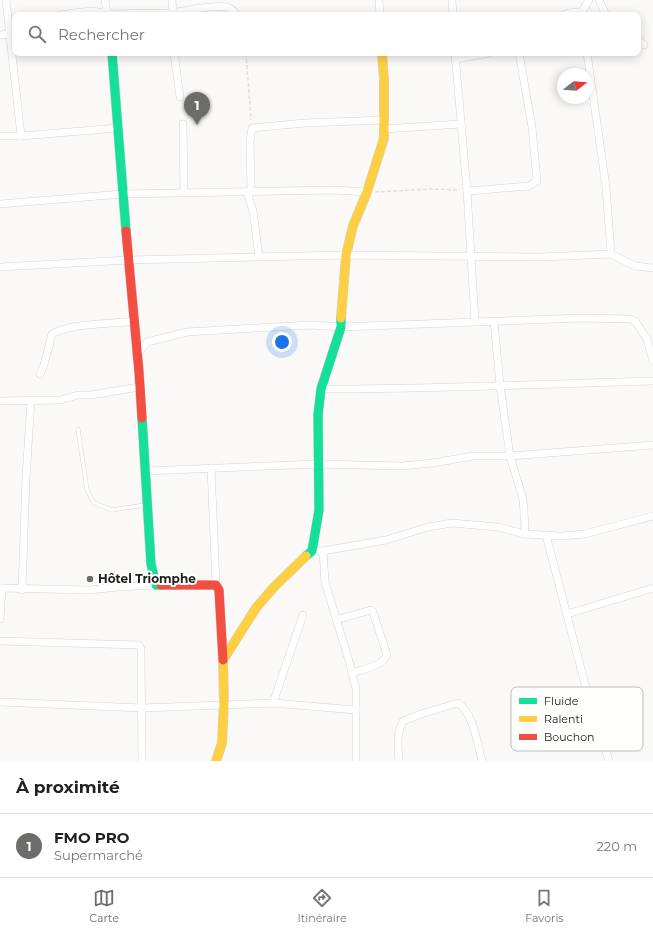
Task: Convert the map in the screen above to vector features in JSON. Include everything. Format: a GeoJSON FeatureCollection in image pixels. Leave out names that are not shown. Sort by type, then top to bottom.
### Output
{"type":"FeatureCollection","features":[{"type":"Feature","properties":{"kind":"street"},"geometry":{"type":"LineString","coordinates":[[6,0],[12,41]]}},
{"type":"Feature","properties":{"kind":"street"},"geometry":{"type":"LineString","coordinates":[[105,0],[107,12]]}},
{"type":"Feature","properties":{"kind":"street"},"geometry":{"type":"LineString","coordinates":[[170,12],[172,0]]}},
{"type":"Feature","properties":{"kind":"street"},"geometry":{"type":"LineString","coordinates":[[379,0],[380,12]]}},
{"type":"Feature","properties":{"kind":"street"},"geometry":{"type":"LineString","coordinates":[[452,0],[453,12]]}},
{"type":"Feature","properties":{"kind":"street"},"geometry":{"type":"LineString","coordinates":[[582,12],[589,0]]}},
{"type":"Feature","properties":{"kind":"street"},"geometry":{"type":"LineString","coordinates":[[599,0],[605,12]]}},
{"type":"Feature","properties":{"kind":"street"},"geometry":{"type":"LineString","coordinates":[[183,12],[216,7],[227,7],[234,12]]}},
{"type":"Feature","properties":{"kind":"street"},"geometry":{"type":"LineString","coordinates":[[0,35],[11,30]]}},
{"type":"Feature","properties":{"kind":"street"},"geometry":{"type":"LineString","coordinates":[[13,56],[21,136]]}},
{"type":"Feature","properties":{"kind":"street"},"geometry":{"type":"LineString","coordinates":[[112,56],[122,194],[140,387],[151,564],[156,585]]}},
{"type":"Feature","properties":{"kind":"street"},"geometry":{"type":"LineString","coordinates":[[174,56],[180,96]]}},
{"type":"Feature","properties":{"kind":"street"},"geometry":{"type":"LineString","coordinates":[[223,660],[256,608],[274,587],[312,551],[319,510],[318,415],[321,389],[341,327],[346,255],[353,226],[367,192],[384,138],[382,56]]}},
{"type":"Feature","properties":{"kind":"street"},"geometry":{"type":"LineString","coordinates":[[455,56],[467,190],[476,321]]}},
{"type":"Feature","properties":{"kind":"street"},"geometry":{"type":"LineString","coordinates":[[467,190],[528,186],[537,181],[532,127],[520,56]]}},
{"type":"Feature","properties":{"kind":"street"},"geometry":{"type":"LineString","coordinates":[[587,56],[606,187],[610,254]]}},
{"type":"Feature","properties":{"kind":"street"},"geometry":{"type":"LineString","coordinates":[[259,257],[249,192],[250,141],[252,128],[305,123],[384,125],[461,124]]}},
{"type":"Feature","properties":{"kind":"street"},"geometry":{"type":"LineString","coordinates":[[183,124],[184,193]]}},
{"type":"Feature","properties":{"kind":"street"},"geometry":{"type":"LineString","coordinates":[[0,136],[21,136],[118,128]]}},
{"type":"Feature","properties":{"kind":"street"},"geometry":{"type":"LineString","coordinates":[[0,204],[122,194],[333,190],[367,192]]}},
{"type":"Feature","properties":{"kind":"street"},"geometry":{"type":"LineString","coordinates":[[0,267],[129,260],[346,255],[541,257],[610,254],[635,266],[653,268]]}},
{"type":"Feature","properties":{"kind":"street"},"geometry":{"type":"LineString","coordinates":[[137,355],[147,342],[187,332],[311,326],[341,327],[582,318],[630,319],[635,321],[651,342],[653,361]]}},
{"type":"Feature","properties":{"kind":"street"},"geometry":{"type":"LineString","coordinates":[[40,374],[44,366],[52,334],[60,330],[77,327],[134,321]]}},
{"type":"Feature","properties":{"kind":"street"},"geometry":{"type":"LineString","coordinates":[[494,321],[500,385],[510,456],[523,499],[525,526],[524,534]]}},
{"type":"Feature","properties":{"kind":"street"},"geometry":{"type":"LineString","coordinates":[[321,389],[405,389],[653,381]]}},
{"type":"Feature","properties":{"kind":"street"},"geometry":{"type":"LineString","coordinates":[[0,401],[61,400],[78,395],[91,395],[140,387]]}},
{"type":"Feature","properties":{"kind":"street"},"geometry":{"type":"LineString","coordinates":[[22,590],[26,477],[31,400]]}},
{"type":"Feature","properties":{"kind":"street"},"geometry":{"type":"LineString","coordinates":[[145,471],[319,464],[402,466],[434,463],[474,456],[510,456],[653,445]]}},
{"type":"Feature","properties":{"kind":"street"},"geometry":{"type":"LineString","coordinates":[[212,468],[216,585],[219,590],[224,706],[222,743],[216,761]]}},
{"type":"Feature","properties":{"kind":"street"},"geometry":{"type":"LineString","coordinates":[[312,551],[323,551],[386,540],[428,527],[452,523],[498,528],[524,534],[561,536],[585,534],[653,516]]}},
{"type":"Feature","properties":{"kind":"street"},"geometry":{"type":"LineString","coordinates":[[546,535],[586,687]]}},
{"type":"Feature","properties":{"kind":"street"},"geometry":{"type":"LineString","coordinates":[[323,551],[325,582],[356,689],[356,761]]}},
{"type":"Feature","properties":{"kind":"street"},"geometry":{"type":"LineString","coordinates":[[0,620],[1,588],[22,590],[89,590],[156,585],[216,585]]}},
{"type":"Feature","properties":{"kind":"street"},"geometry":{"type":"LineString","coordinates":[[567,614],[653,588]]}},
{"type":"Feature","properties":{"kind":"street"},"geometry":{"type":"LineString","coordinates":[[336,620],[371,610],[373,612],[387,655],[386,660],[381,663],[352,673]]}},
{"type":"Feature","properties":{"kind":"street"},"geometry":{"type":"LineString","coordinates":[[273,703],[304,615]]}},
{"type":"Feature","properties":{"kind":"street"},"geometry":{"type":"LineString","coordinates":[[0,642],[139,646],[141,649],[142,761]]}},
{"type":"Feature","properties":{"kind":"street"},"geometry":{"type":"LineString","coordinates":[[0,702],[142,708],[273,703],[356,710]]}},
{"type":"Feature","properties":{"kind":"street"},"geometry":{"type":"LineString","coordinates":[[399,761],[398,730],[403,721],[458,703],[465,708],[470,719],[482,761]]}},
{"type":"Feature","properties":{"kind":"street"},"geometry":{"type":"LineString","coordinates":[[606,751],[609,761]]}},
{"type":"Feature","properties":{"kind":"lane"},"geometry":{"type":"LineString","coordinates":[[78,429],[87,490],[94,503],[112,510],[147,504]]}},
{"type":"Feature","properties":{"kind":"path"},"geometry":{"type":"LineString","coordinates":[[246,56],[252,128]]}},
{"type":"Feature","properties":{"kind":"path"},"geometry":{"type":"LineString","coordinates":[[367,192],[431,189],[467,190]]}},
{"type":"Feature","properties":{"kind":"traffic: fast"},"geometry":{"type":"LineString","coordinates":[[112,56],[126,231]]}},
{"type":"Feature","properties":{"kind":"traffic: fast"},"geometry":{"type":"LineString","coordinates":[[306,556],[312,551],[319,510],[318,415],[321,389],[341,327],[341,318]]}},
{"type":"Feature","properties":{"kind":"traffic: fast"},"geometry":{"type":"LineString","coordinates":[[142,418],[151,564],[156,585],[161,585]]}},
{"type":"Feature","properties":{"kind":"traffic: slow"},"geometry":{"type":"LineString","coordinates":[[341,318],[346,255],[353,226],[367,192],[384,138],[384,80],[382,56]]}},
{"type":"Feature","properties":{"kind":"traffic: slow"},"geometry":{"type":"LineString","coordinates":[[216,761],[222,743],[224,702],[223,660],[256,608],[274,587],[306,556]]}},
{"type":"Feature","properties":{"kind":"traffic: jam"},"geometry":{"type":"LineString","coordinates":[[126,231],[142,418]]}},
{"type":"Feature","properties":{"kind":"traffic: jam"},"geometry":{"type":"LineString","coordinates":[[161,585],[216,585],[219,590],[223,660]]}},
{"type":"Feature","properties":{"kind":"place","name":"FMO PRO"},"geometry":{"type":"Point","coordinates":[197,125]}},
{"type":"Feature","properties":{"kind":"place","name":"Hôtel Triomphe"},"geometry":{"type":"Point","coordinates":[90,579]}}]}
